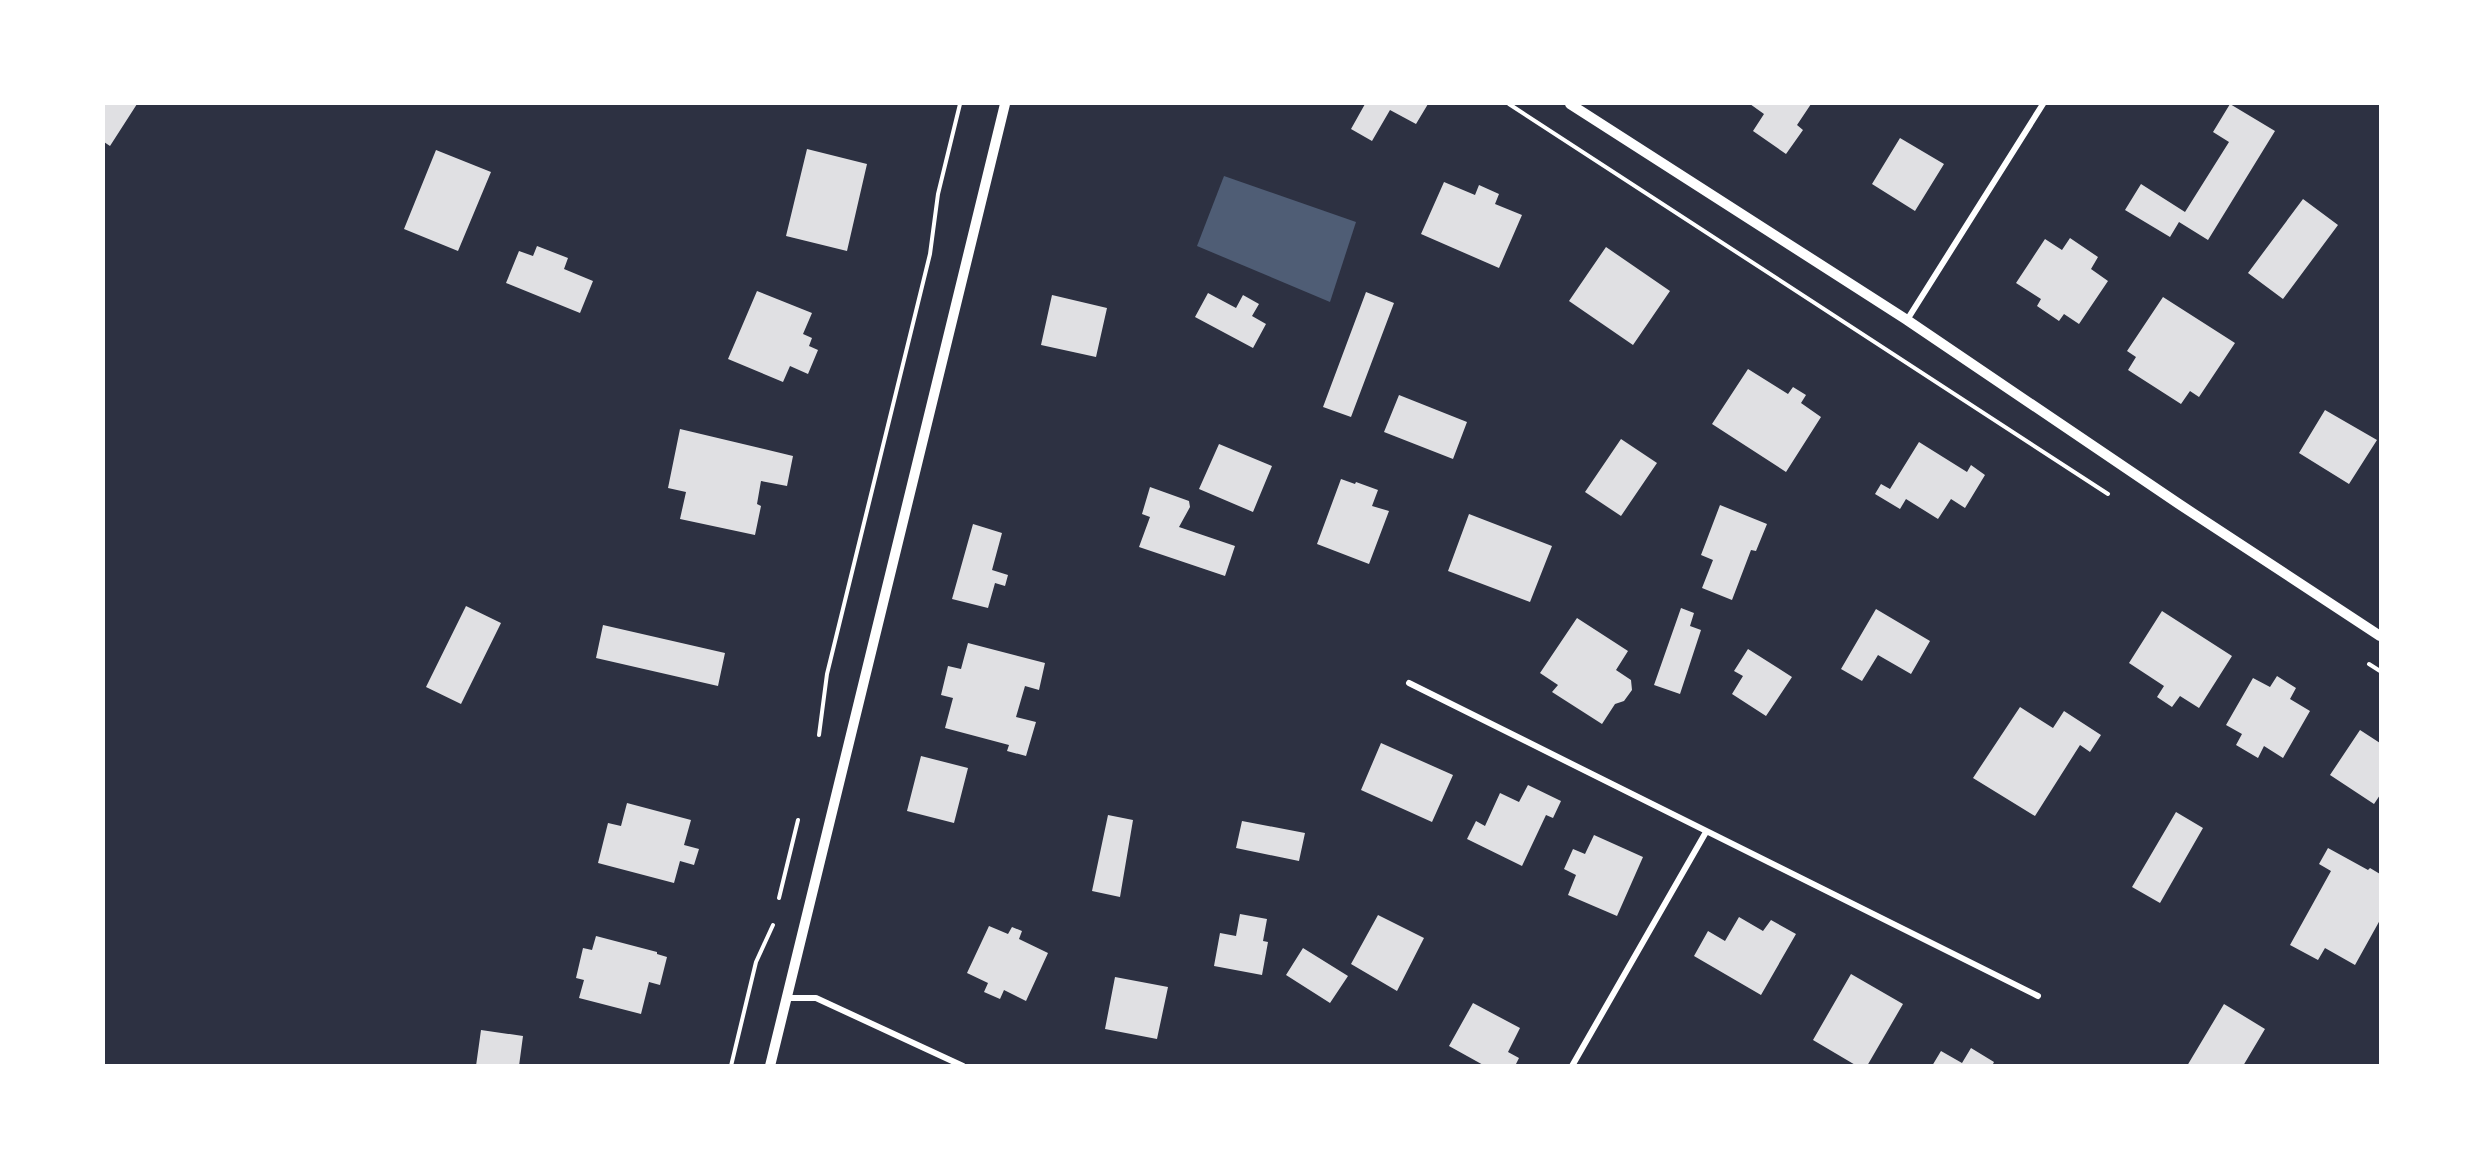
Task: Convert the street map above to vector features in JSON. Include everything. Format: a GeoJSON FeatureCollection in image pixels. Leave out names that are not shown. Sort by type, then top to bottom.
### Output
{"type":"FeatureCollection","features":[{"type":"Feature","properties":{"kind":"street"},"geometry":{"type":"LineString","coordinates":[[770,1065],[1005,104]]}},
{"type":"Feature","properties":{"kind":"street"},"geometry":{"type":"LineString","coordinates":[[1570,104],[1907,320],[2380,636]]}},
{"type":"Feature","properties":{"kind":"street"},"geometry":{"type":"LineString","coordinates":[[1907,320],[2043,104]]}},
{"type":"Feature","properties":{"kind":"street"},"geometry":{"type":"LineString","coordinates":[[1409,683],[2038,996]]}},
{"type":"Feature","properties":{"kind":"street"},"geometry":{"type":"LineString","coordinates":[[1572,1065],[1706,832]]}},
{"type":"Feature","properties":{"kind":"street"},"geometry":{"type":"LineString","coordinates":[[786,998],[816,998],[963,1065]]}},
{"type":"Feature","properties":{"kind":"path"},"geometry":{"type":"LineString","coordinates":[[818,739],[827,674],[930,254],[938,194],[960,104]]}},
{"type":"Feature","properties":{"kind":"path"},"geometry":{"type":"LineString","coordinates":[[1509,104],[2110,495]]}},
{"type":"Feature","properties":{"kind":"path"},"geometry":{"type":"LineString","coordinates":[[2360,658],[2380,671]]}},
{"type":"Feature","properties":{"kind":"path"},"geometry":{"type":"LineString","coordinates":[[778,903],[798,818]]}},
{"type":"Feature","properties":{"kind":"path"},"geometry":{"type":"LineString","coordinates":[[731,1065],[756,962],[774,923]]}},
{"type":"Feature","properties":{"kind":"water"},"geometry":{"type":"Polygon","coordinates":[[[1224,176],[1356,222],[1330,302],[1197,246],[1224,176]]]}},
{"type":"Feature","properties":{"kind":"building"},"geometry":{"type":"Polygon","coordinates":[[[104,104],[137,104],[110,146],[104,142],[104,104]]]}},
{"type":"Feature","properties":{"kind":"building"},"geometry":{"type":"Polygon","coordinates":[[[1365,104],[1428,104],[1416,124],[1390,110],[1372,141],[1351,129],[1365,104]]]}},
{"type":"Feature","properties":{"kind":"building"},"geometry":{"type":"Polygon","coordinates":[[[1750,104],[1811,104],[1797,125],[1803,130],[1786,154],[1753,131],[1764,114],[1750,104]]]}},
{"type":"Feature","properties":{"kind":"building"},"geometry":{"type":"Polygon","coordinates":[[[2230,104],[2275,131],[2208,240],[2179,222],[2170,237],[2125,210],[2141,184],[2185,212],[2229,142],[2213,132],[2230,104]]]}},
{"type":"Feature","properties":{"kind":"building"},"geometry":{"type":"Polygon","coordinates":[[[1900,138],[1944,164],[1915,211],[1872,184],[1900,138]]]}},
{"type":"Feature","properties":{"kind":"building"},"geometry":{"type":"Polygon","coordinates":[[[807,149],[867,164],[847,251],[786,236],[807,149]]]}},
{"type":"Feature","properties":{"kind":"building"},"geometry":{"type":"Polygon","coordinates":[[[436,150],[491,172],[458,251],[404,229],[436,150]]]}},
{"type":"Feature","properties":{"kind":"building"},"geometry":{"type":"Polygon","coordinates":[[[1444,182],[1475,195],[1479,185],[1499,194],[1495,204],[1522,215],[1499,268],[1421,234],[1444,182]]]}},
{"type":"Feature","properties":{"kind":"building"},"geometry":{"type":"Polygon","coordinates":[[[2303,199],[2338,225],[2283,299],[2248,273],[2303,199]]]}},
{"type":"Feature","properties":{"kind":"building"},"geometry":{"type":"Polygon","coordinates":[[[2070,238],[2098,257],[2091,269],[2108,281],[2079,324],[2064,314],[2059,321],[2037,306],[2041,299],[2016,283],[2045,239],[2062,250],[2070,238]]]}},
{"type":"Feature","properties":{"kind":"building"},"geometry":{"type":"Polygon","coordinates":[[[537,246],[568,258],[564,269],[593,281],[580,313],[506,283],[519,251],[533,256],[537,246]]]}},
{"type":"Feature","properties":{"kind":"building"},"geometry":{"type":"Polygon","coordinates":[[[1606,247],[1670,291],[1633,345],[1569,301],[1606,247]]]}},
{"type":"Feature","properties":{"kind":"building"},"geometry":{"type":"Polygon","coordinates":[[[757,291],[812,313],[803,334],[812,338],[809,346],[818,350],[808,374],[790,366],[783,382],[728,359],[757,291]]]}},
{"type":"Feature","properties":{"kind":"building"},"geometry":{"type":"Polygon","coordinates":[[[1366,292],[1394,303],[1351,417],[1323,407],[1366,292]]]}},
{"type":"Feature","properties":{"kind":"building"},"geometry":{"type":"Polygon","coordinates":[[[1208,293],[1236,308],[1243,295],[1259,304],[1252,316],[1266,324],[1253,348],[1195,317],[1208,293]]]}},
{"type":"Feature","properties":{"kind":"building"},"geometry":{"type":"Polygon","coordinates":[[[1052,295],[1107,308],[1096,357],[1041,345],[1052,295]]]}},
{"type":"Feature","properties":{"kind":"building"},"geometry":{"type":"Polygon","coordinates":[[[2163,297],[2235,343],[2199,397],[2190,391],[2181,404],[2128,370],[2136,357],[2127,351],[2163,297]]]}},
{"type":"Feature","properties":{"kind":"building"},"geometry":{"type":"Polygon","coordinates":[[[1748,369],[1788,394],[1793,387],[1806,395],[1801,403],[1821,417],[1786,472],[1712,424],[1748,369]]]}},
{"type":"Feature","properties":{"kind":"building"},"geometry":{"type":"Polygon","coordinates":[[[1399,395],[1467,422],[1453,459],[1384,432],[1399,395]]]}},
{"type":"Feature","properties":{"kind":"building"},"geometry":{"type":"Polygon","coordinates":[[[2325,410],[2377,440],[2349,484],[2299,453],[2325,410]]]}},
{"type":"Feature","properties":{"kind":"building"},"geometry":{"type":"Polygon","coordinates":[[[680,429],[793,456],[787,486],[761,481],[757,504],[761,506],[755,535],[680,519],[686,492],[668,488],[680,429]]]}},
{"type":"Feature","properties":{"kind":"building"},"geometry":{"type":"Polygon","coordinates":[[[1621,439],[1657,463],[1621,516],[1585,492],[1621,439]]]}},
{"type":"Feature","properties":{"kind":"building"},"geometry":{"type":"Polygon","coordinates":[[[1919,442],[1967,472],[1971,465],[1985,475],[1965,508],[1951,499],[1938,519],[1906,499],[1900,509],[1875,494],[1881,484],[1890,489],[1919,442]]]}},
{"type":"Feature","properties":{"kind":"building"},"geometry":{"type":"Polygon","coordinates":[[[1219,444],[1272,466],[1253,512],[1199,489],[1219,444]]]}},
{"type":"Feature","properties":{"kind":"building"},"geometry":{"type":"Polygon","coordinates":[[[1341,479],[1378,490],[1372,506],[1389,511],[1369,564],[1317,544],[1341,479]]]}},
{"type":"Feature","properties":{"kind":"building"},"geometry":{"type":"Polygon","coordinates":[[[1150,487],[1189,501],[1190,507],[1179,527],[1235,546],[1225,576],[1139,547],[1150,517],[1142,514],[1150,487]]]}},
{"type":"Feature","properties":{"kind":"building"},"geometry":{"type":"Polygon","coordinates":[[[1720,505],[1767,524],[1756,551],[1751,550],[1732,600],[1702,588],[1713,560],[1701,555],[1720,505]]]}},
{"type":"Feature","properties":{"kind":"building"},"geometry":{"type":"Polygon","coordinates":[[[1469,514],[1552,546],[1530,602],[1448,571],[1469,514]]]}},
{"type":"Feature","properties":{"kind":"building"},"geometry":{"type":"Polygon","coordinates":[[[973,524],[1002,533],[992,570],[1008,575],[1005,586],[995,583],[988,608],[952,599],[973,524]]]}},
{"type":"Feature","properties":{"kind":"building"},"geometry":{"type":"Polygon","coordinates":[[[466,606],[501,623],[461,704],[426,687],[466,606]]]}},
{"type":"Feature","properties":{"kind":"building"},"geometry":{"type":"Polygon","coordinates":[[[1681,608],[1694,613],[1690,626],[1701,630],[1680,694],[1654,685],[1681,608]]]}},
{"type":"Feature","properties":{"kind":"building"},"geometry":{"type":"Polygon","coordinates":[[[1876,609],[1930,641],[1911,674],[1878,655],[1862,681],[1841,669],[1876,609]]]}},
{"type":"Feature","properties":{"kind":"building"},"geometry":{"type":"Polygon","coordinates":[[[2162,611],[2232,656],[2199,708],[2180,696],[2172,707],[2157,697],[2164,686],[2129,663],[2162,611]]]}},
{"type":"Feature","properties":{"kind":"building"},"geometry":{"type":"Polygon","coordinates":[[[1577,618],[1628,651],[1616,670],[1631,680],[1632,690],[1624,701],[1615,704],[1602,724],[1552,692],[1558,685],[1540,673],[1577,618]]]}},
{"type":"Feature","properties":{"kind":"building"},"geometry":{"type":"Polygon","coordinates":[[[603,625],[725,653],[718,686],[596,658],[603,625]]]}},
{"type":"Feature","properties":{"kind":"building"},"geometry":{"type":"Polygon","coordinates":[[[968,643],[1045,663],[1039,690],[1025,686],[1016,717],[1036,722],[1026,756],[1007,751],[1009,745],[945,728],[953,698],[941,695],[948,666],[961,669],[968,643]]]}},
{"type":"Feature","properties":{"kind":"building"},"geometry":{"type":"Polygon","coordinates":[[[1748,649],[1792,677],[1766,716],[1732,694],[1743,676],[1734,671],[1748,649]]]}},
{"type":"Feature","properties":{"kind":"building"},"geometry":{"type":"Polygon","coordinates":[[[2277,676],[2296,688],[2290,699],[2310,711],[2283,758],[2264,746],[2258,758],[2236,745],[2242,734],[2226,725],[2253,678],[2270,687],[2277,676]]]}},
{"type":"Feature","properties":{"kind":"building"},"geometry":{"type":"Polygon","coordinates":[[[2020,707],[2053,728],[2064,711],[2101,735],[2090,752],[2080,745],[2035,816],[1973,778],[2020,707]]]}},
{"type":"Feature","properties":{"kind":"building"},"geometry":{"type":"Polygon","coordinates":[[[2360,730],[2380,743],[2380,795],[2374,804],[2330,775],[2360,730]]]}},
{"type":"Feature","properties":{"kind":"building"},"geometry":{"type":"Polygon","coordinates":[[[1381,743],[1453,775],[1432,822],[1361,790],[1381,743]]]}},
{"type":"Feature","properties":{"kind":"building"},"geometry":{"type":"Polygon","coordinates":[[[921,756],[968,768],[954,823],[907,811],[921,756]]]}},
{"type":"Feature","properties":{"kind":"building"},"geometry":{"type":"Polygon","coordinates":[[[1528,785],[1561,801],[1553,818],[1546,815],[1522,866],[1467,839],[1476,821],[1485,826],[1500,793],[1519,802],[1528,785]]]}},
{"type":"Feature","properties":{"kind":"building"},"geometry":{"type":"Polygon","coordinates":[[[627,803],[691,820],[684,845],[699,849],[694,865],[680,861],[674,883],[598,863],[608,823],[621,826],[627,803]]]}},
{"type":"Feature","properties":{"kind":"building"},"geometry":{"type":"Polygon","coordinates":[[[2176,812],[2203,828],[2160,903],[2132,887],[2176,812]]]}},
{"type":"Feature","properties":{"kind":"building"},"geometry":{"type":"Polygon","coordinates":[[[1108,815],[1133,820],[1120,897],[1092,891],[1108,815]]]}},
{"type":"Feature","properties":{"kind":"building"},"geometry":{"type":"Polygon","coordinates":[[[1242,821],[1305,833],[1299,861],[1236,848],[1242,821]]]}},
{"type":"Feature","properties":{"kind":"building"},"geometry":{"type":"Polygon","coordinates":[[[1594,835],[1643,857],[1617,916],[1568,895],[1576,875],[1564,869],[1573,849],[1585,854],[1594,835]]]}},
{"type":"Feature","properties":{"kind":"building"},"geometry":{"type":"Polygon","coordinates":[[[2328,848],[2380,874],[2380,920],[2355,965],[2325,948],[2318,960],[2290,945],[2331,871],[2319,864],[2328,848]]]}},
{"type":"Feature","properties":{"kind":"building"},"geometry":{"type":"Polygon","coordinates":[[[1240,914],[1267,919],[1263,941],[1268,942],[1262,975],[1214,966],[1220,933],[1236,936],[1240,914]]]}},
{"type":"Feature","properties":{"kind":"building"},"geometry":{"type":"Polygon","coordinates":[[[1378,915],[1424,938],[1397,991],[1351,964],[1378,915]]]}},
{"type":"Feature","properties":{"kind":"building"},"geometry":{"type":"Polygon","coordinates":[[[1739,917],[1763,931],[1771,920],[1796,934],[1761,995],[1694,956],[1708,931],[1725,941],[1739,917]]]}},
{"type":"Feature","properties":{"kind":"building"},"geometry":{"type":"Polygon","coordinates":[[[989,926],[1008,934],[1012,927],[1022,931],[1019,939],[1048,953],[1026,1001],[1004,990],[1000,999],[984,992],[988,983],[967,973],[989,926]]]}},
{"type":"Feature","properties":{"kind":"building"},"geometry":{"type":"Polygon","coordinates":[[[596,936],[657,952],[667,957],[660,985],[649,982],[641,1014],[579,998],[584,980],[576,978],[583,948],[592,950],[596,936]]]}},
{"type":"Feature","properties":{"kind":"building"},"geometry":{"type":"Polygon","coordinates":[[[1303,948],[1348,976],[1330,1003],[1286,975],[1303,948]]]}},
{"type":"Feature","properties":{"kind":"building"},"geometry":{"type":"Polygon","coordinates":[[[1851,974],[1903,1004],[1867,1066],[1857,1066],[1813,1040],[1851,974]]]}},
{"type":"Feature","properties":{"kind":"building"},"geometry":{"type":"Polygon","coordinates":[[[1115,977],[1168,987],[1157,1039],[1105,1029],[1115,977]]]}},
{"type":"Feature","properties":{"kind":"building"},"geometry":{"type":"Polygon","coordinates":[[[1473,1003],[1520,1028],[1508,1052],[1519,1058],[1515,1066],[1485,1066],[1449,1046],[1473,1003]]]}},
{"type":"Feature","properties":{"kind":"building"},"geometry":{"type":"Polygon","coordinates":[[[2224,1004],[2265,1029],[2243,1066],[2187,1066],[2224,1004]]]}},
{"type":"Feature","properties":{"kind":"building"},"geometry":{"type":"Polygon","coordinates":[[[481,1030],[523,1036],[519,1066],[476,1066],[481,1030]]]}},
{"type":"Feature","properties":{"kind":"building"},"geometry":{"type":"Polygon","coordinates":[[[1971,1048],[1994,1062],[1992,1066],[1932,1066],[1941,1051],[1962,1063],[1971,1048]]]}}]}
